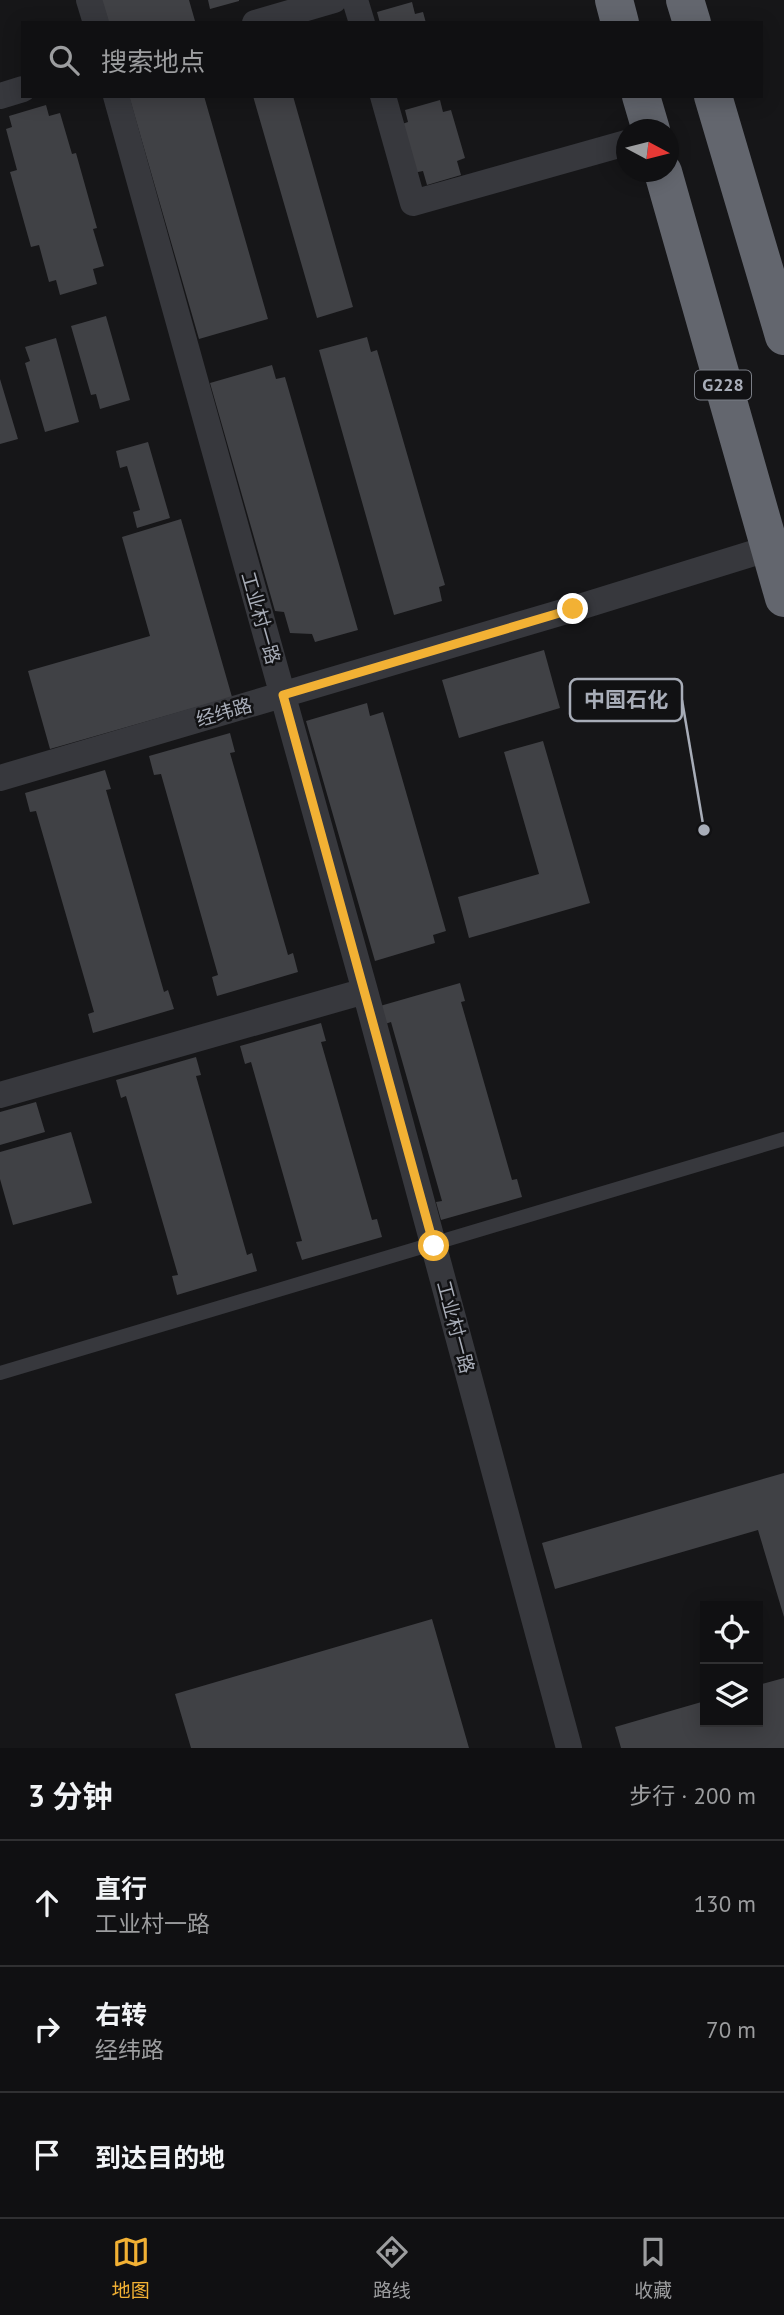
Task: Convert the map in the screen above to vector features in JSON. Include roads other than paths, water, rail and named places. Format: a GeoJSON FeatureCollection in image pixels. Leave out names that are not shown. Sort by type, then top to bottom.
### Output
{"type":"FeatureCollection","features":[{"type":"Feature","properties":{"kind":"highway"},"geometry":{"type":"LineString","coordinates":[[614,0],[619,21]]}},
{"type":"Feature","properties":{"kind":"highway"},"geometry":{"type":"LineString","coordinates":[[685,0],[691,21]]}},
{"type":"Feature","properties":{"kind":"highway"},"geometry":{"type":"LineString","coordinates":[[642,98],[648,119]]}},
{"type":"Feature","properties":{"kind":"highway"},"geometry":{"type":"LineString","coordinates":[[714,98],[784,336]]}},
{"type":"Feature","properties":{"kind":"highway","name":"G228"},"geometry":{"type":"LineString","coordinates":[[666,182],[784,598]]}},
{"type":"Feature","properties":{"kind":"street"},"geometry":{"type":"LineString","coordinates":[[89,0],[95,21]]}},
{"type":"Feature","properties":{"kind":"street"},"geometry":{"type":"LineString","coordinates":[[262,21],[334,0]]}},
{"type":"Feature","properties":{"kind":"street"},"geometry":{"type":"LineString","coordinates":[[355,0],[361,21]]}},
{"type":"Feature","properties":{"kind":"street"},"geometry":{"type":"LineString","coordinates":[[0,96],[21,90]]}},
{"type":"Feature","properties":{"kind":"street","name":"工业村一路"},"geometry":{"type":"LineString","coordinates":[[117,98],[365,991],[569,1748]]}},
{"type":"Feature","properties":{"kind":"street"},"geometry":{"type":"LineString","coordinates":[[384,98],[413,203],[616,146]]}},
{"type":"Feature","properties":{"kind":"street","name":"经纬路"},"geometry":{"type":"LineString","coordinates":[[0,778],[770,548]]}},
{"type":"Feature","properties":{"kind":"street"},"geometry":{"type":"LineString","coordinates":[[0,1095],[365,991]]}},
{"type":"Feature","properties":{"kind":"lane"},"geometry":{"type":"LineString","coordinates":[[0,1373],[434,1246],[784,1139]]}},
{"type":"Feature","properties":{"kind":"place","name":"中国石化"},"geometry":{"type":"Point","coordinates":[704,830]}}]}
